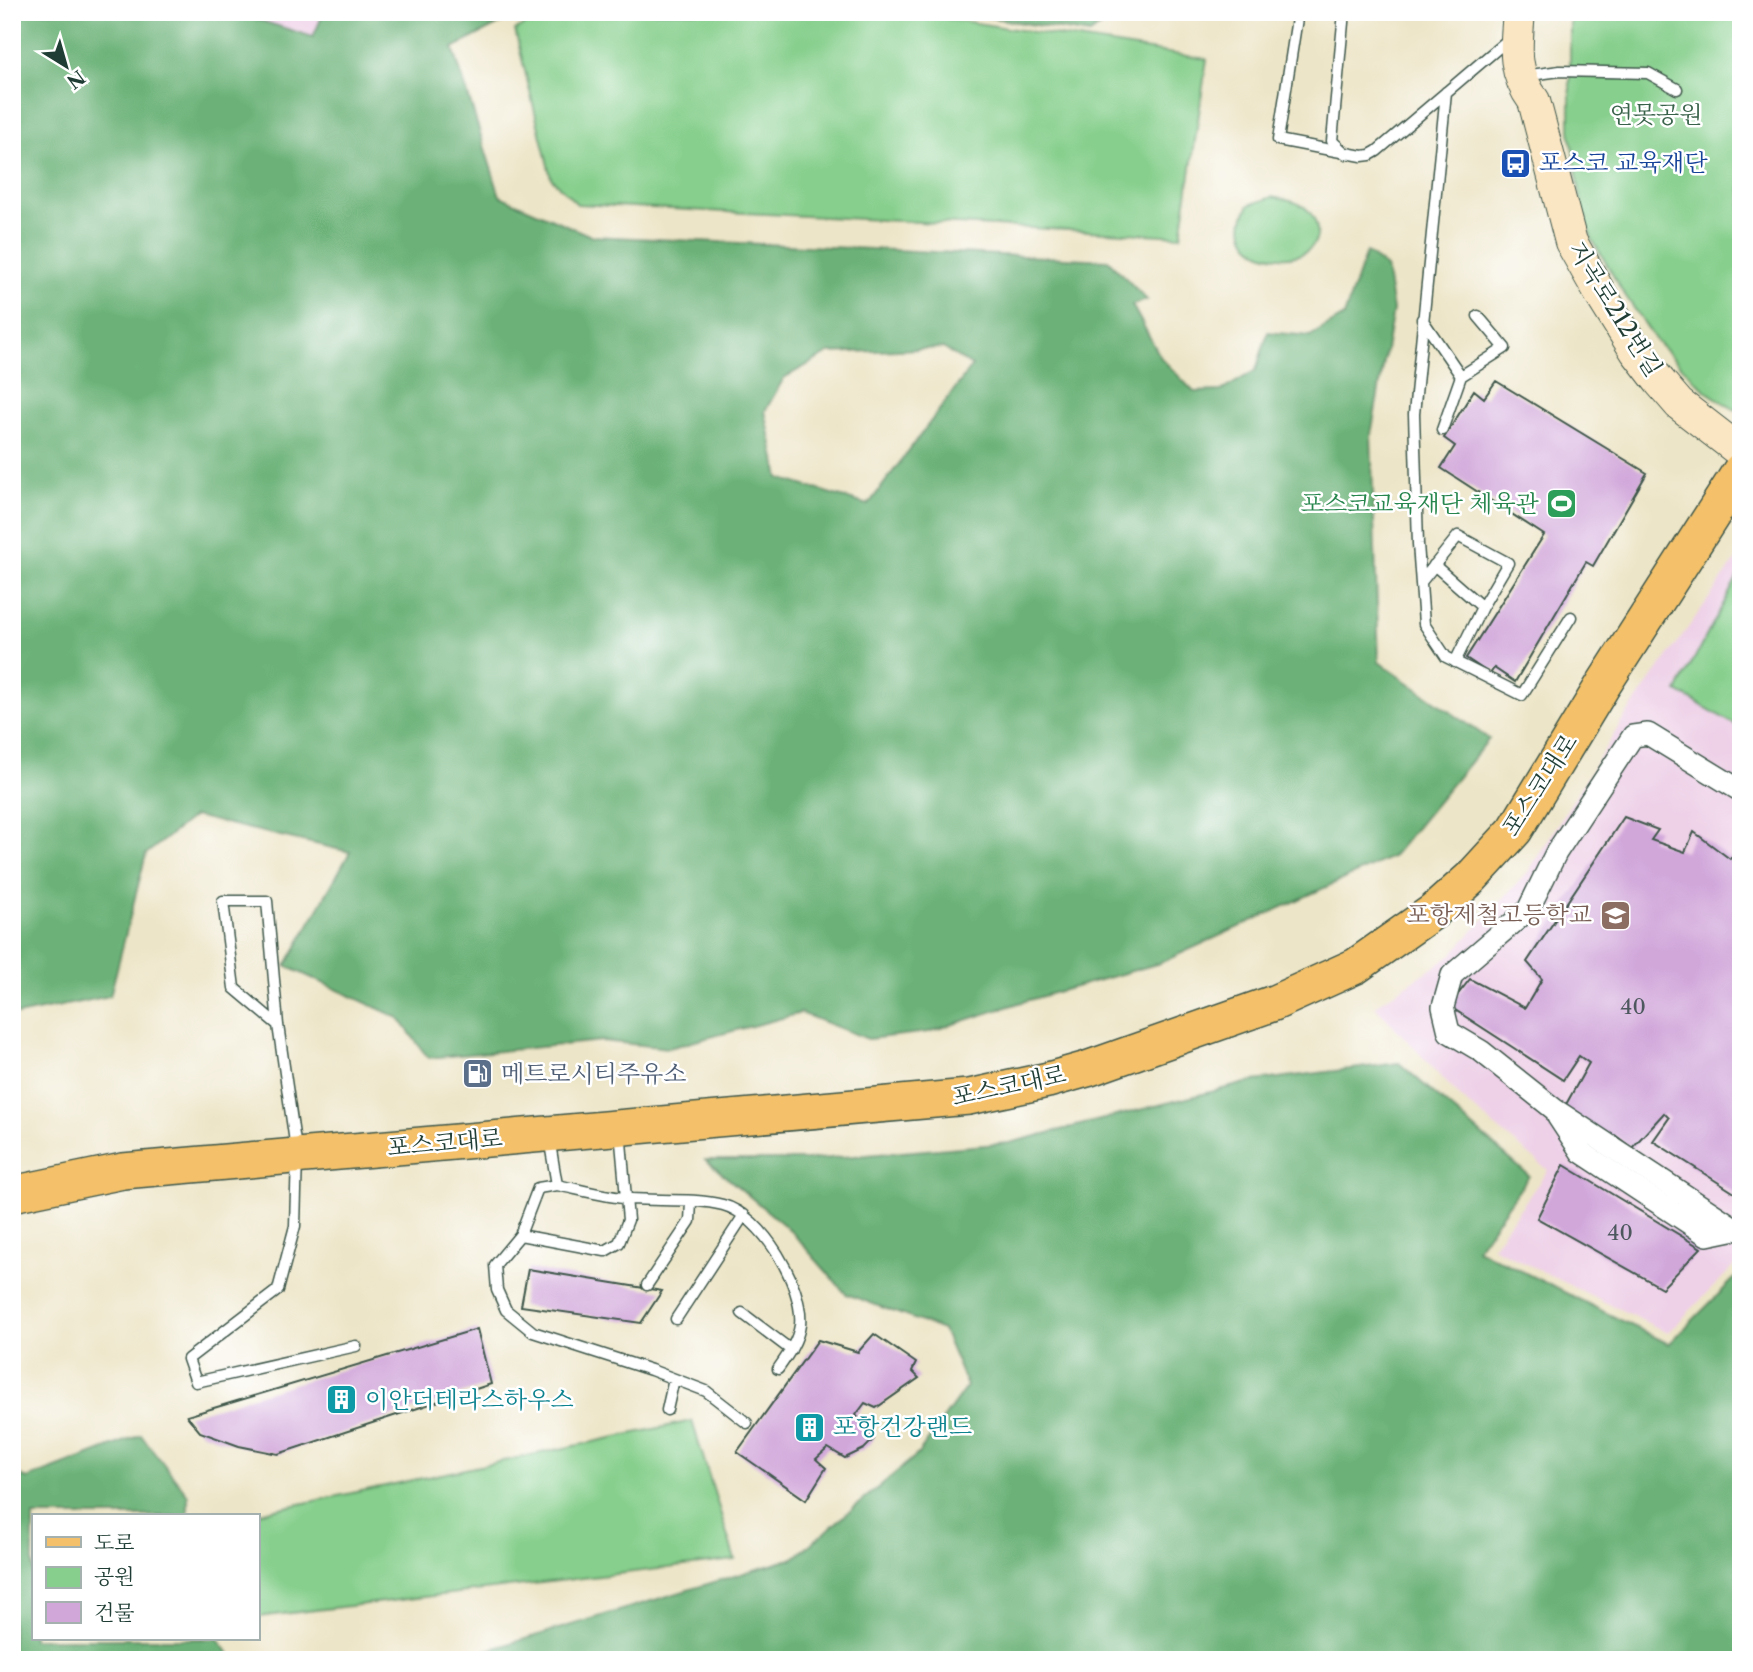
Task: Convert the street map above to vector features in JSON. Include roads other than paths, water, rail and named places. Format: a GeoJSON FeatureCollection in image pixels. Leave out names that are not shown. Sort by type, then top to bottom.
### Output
{"type":"FeatureCollection","features":[{"type":"Feature","properties":{"kind":"main road","name":"지곡로212번길"},"geometry":{"type":"LineString","coordinates":[[1518,22],[1516,62],[1522,85],[1534,101],[1571,242],[1636,351],[1660,382],[1679,404],[1741,452]]}},
{"type":"Feature","properties":{"kind":"main road","name":"포스코대로"},"geometry":{"type":"LineString","coordinates":[[12,1194],[124,1171],[969,1097],[1087,1069],[1274,1003],[1356,966],[1409,931],[1471,878],[1515,830],[1603,685],[1741,470]]}},
{"type":"Feature","properties":{"kind":"street"},"geometry":{"type":"LineString","coordinates":[[1739,1227],[1553,1109],[1481,1051],[1449,1032],[1443,1007],[1452,975],[1528,910],[1545,873],[1607,772],[1633,736],[1648,734],[1741,791]]}},
{"type":"Feature","properties":{"kind":"lane"},"geometry":{"type":"LineString","coordinates":[[1298,12],[1278,141],[1346,154],[1370,155],[1446,92],[1518,22]]}},
{"type":"Feature","properties":{"kind":"lane"},"geometry":{"type":"LineString","coordinates":[[1344,12],[1332,141],[1346,154]]}},
{"type":"Feature","properties":{"kind":"lane"},"geometry":{"type":"LineString","coordinates":[[1520,77],[1560,71],[1648,73],[1677,89]]}},
{"type":"Feature","properties":{"kind":"lane"},"geometry":{"type":"LineString","coordinates":[[1446,92],[1414,414],[1424,624],[1446,657],[1522,695],[1571,617]]}},
{"type":"Feature","properties":{"kind":"lane"},"geometry":{"type":"LineString","coordinates":[[1442,430],[1461,376],[1504,348],[1478,316]]}},
{"type":"Feature","properties":{"kind":"lane"},"geometry":{"type":"LineString","coordinates":[[1422,319],[1461,376]]}},
{"type":"Feature","properties":{"kind":"lane"},"geometry":{"type":"LineString","coordinates":[[1421,582],[1458,537],[1508,563],[1482,607],[1455,662]]}},
{"type":"Feature","properties":{"kind":"lane"},"geometry":{"type":"LineString","coordinates":[[1434,565],[1482,607]]}},
{"type":"Feature","properties":{"kind":"lane"},"geometry":{"type":"LineString","coordinates":[[278,1025],[234,988],[223,901],[267,901],[278,1025],[298,1156],[295,1226],[278,1290],[188,1359],[196,1382],[356,1346]]}},
{"type":"Feature","properties":{"kind":"lane"},"geometry":{"type":"LineString","coordinates":[[520,1235],[605,1251],[619,1243],[628,1220],[619,1128]]}},
{"type":"Feature","properties":{"kind":"lane"},"geometry":{"type":"LineString","coordinates":[[548,1135],[557,1185]]}},
{"type":"Feature","properties":{"kind":"lane"},"geometry":{"type":"LineString","coordinates":[[747,1423],[706,1391],[533,1332],[506,1310],[496,1290],[495,1265],[520,1235],[538,1188],[557,1185],[627,1199],[723,1205],[744,1216],[764,1237],[789,1274],[800,1310],[799,1328],[791,1350],[778,1369]]}},
{"type":"Feature","properties":{"kind":"lane"},"geometry":{"type":"LineString","coordinates":[[647,1285],[690,1221],[691,1202]]}},
{"type":"Feature","properties":{"kind":"lane"},"geometry":{"type":"LineString","coordinates":[[676,1319],[744,1216]]}},
{"type":"Feature","properties":{"kind":"lane"},"geometry":{"type":"LineString","coordinates":[[742,1313],[791,1350]]}},
{"type":"Feature","properties":{"kind":"lane"},"geometry":{"type":"LineString","coordinates":[[667,1410],[674,1379]]}},
{"type":"Feature","properties":{"kind":"place","name":"포스코 교육재단"},"geometry":{"type":"Point","coordinates":[1516,163]}},
{"type":"Feature","properties":{"kind":"place","name":"포스코교육재단 체육관"},"geometry":{"type":"Point","coordinates":[1562,504]}},
{"type":"Feature","properties":{"kind":"place","name":"포항제철고등학교"},"geometry":{"type":"Point","coordinates":[1615,915]}},
{"type":"Feature","properties":{"kind":"place","name":"메트로시티주유소"},"geometry":{"type":"Point","coordinates":[478,1074]}},
{"type":"Feature","properties":{"kind":"place","name":"이안더테라스하우스"},"geometry":{"type":"Point","coordinates":[342,1400]}},
{"type":"Feature","properties":{"kind":"place","name":"포항건강랜드"},"geometry":{"type":"Point","coordinates":[810,1427]}},
{"type":"Feature","properties":{"kind":"park label","name":"연못공원"},"geometry":{"type":"Point","coordinates":[1656,115]}}]}
